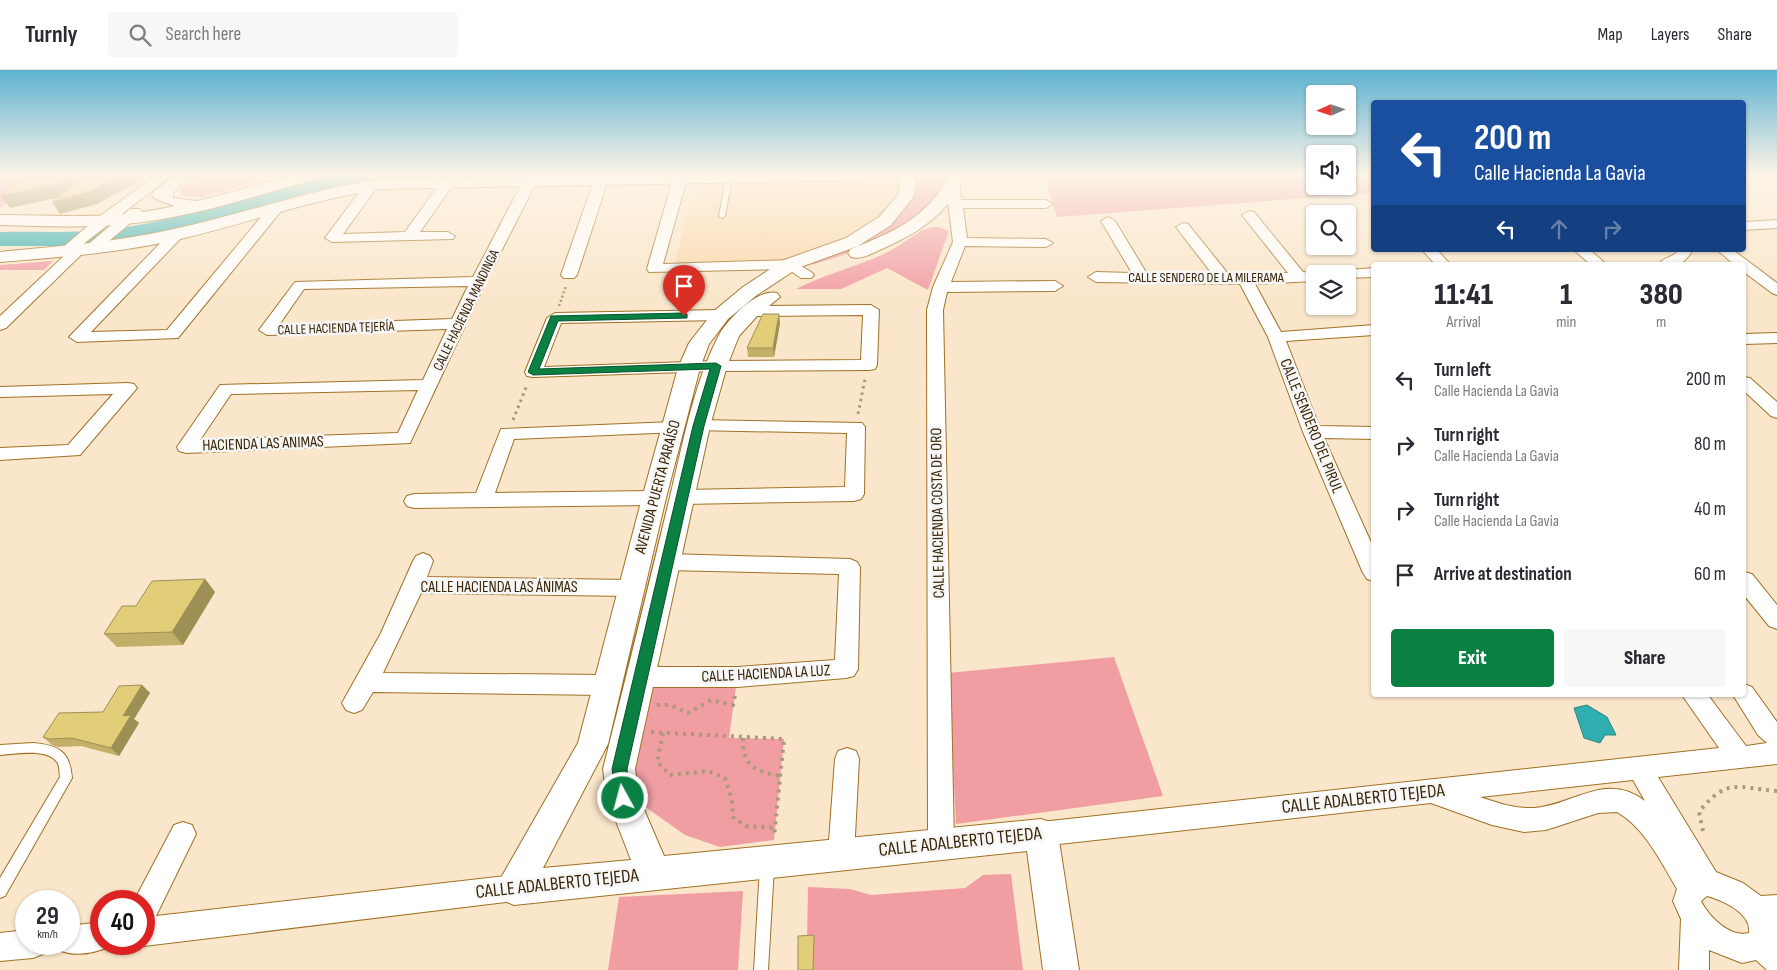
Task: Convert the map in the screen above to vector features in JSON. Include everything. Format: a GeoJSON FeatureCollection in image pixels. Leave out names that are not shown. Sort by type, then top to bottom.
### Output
{"type":"FeatureCollection","features":[{"type":"Feature","properties":{"kind":"street"},"geometry":{"type":"LineString","coordinates":[[56,221],[76,217]]}},
{"type":"Feature","properties":{"kind":"street"},"geometry":{"type":"LineString","coordinates":[[0,325],[79,249],[99,223],[107,217]]}},
{"type":"Feature","properties":{"kind":"street"},"geometry":{"type":"LineString","coordinates":[[79,249],[129,217]]}},
{"type":"Feature","properties":{"kind":"street"},"geometry":{"type":"LineString","coordinates":[[0,220],[99,223],[123,222],[148,217]]}},
{"type":"Feature","properties":{"kind":"street"},"geometry":{"type":"LineString","coordinates":[[0,256],[79,249],[177,234],[242,217]]}},
{"type":"Feature","properties":{"kind":"street"},"geometry":{"type":"LineString","coordinates":[[177,234],[77,337],[172,334],[269,217]]}},
{"type":"Feature","properties":{"kind":"street"},"geometry":{"type":"LineString","coordinates":[[348,217],[332,238],[448,236]]}},
{"type":"Feature","properties":{"kind":"street"},"geometry":{"type":"LineString","coordinates":[[410,236],[423,217]]}},
{"type":"Feature","properties":{"kind":"street","name":"CALLE HACIENDA MANDINGA"},"geometry":{"type":"LineString","coordinates":[[404,439],[478,281],[511,217]]}},
{"type":"Feature","properties":{"kind":"street"},"geometry":{"type":"LineString","coordinates":[[570,275],[589,217]]}},
{"type":"Feature","properties":{"kind":"street"},"geometry":{"type":"LineString","coordinates":[[669,217],[654,269],[798,270]]}},
{"type":"Feature","properties":{"kind":"street","name":"AVENIDA PUERTA PARAÍSO"},"geometry":{"type":"LineString","coordinates":[[652,874],[644,846],[623,798],[619,769],[684,497],[699,426],[716,366],[730,334],[751,311],[779,290],[798,270],[852,242],[888,217]]}},
{"type":"Feature","properties":{"kind":"street","name":"AVENIDA PUERTA PARAÍSO"},"geometry":{"type":"LineString","coordinates":[[514,888],[593,744],[606,685],[654,498],[689,368],[699,343],[721,315],[750,290],[798,270],[897,236],[926,217]]}},
{"type":"Feature","properties":{"kind":"street","name":"CALLE HACIENDA COSTA DE ORO"},"geometry":{"type":"LineString","coordinates":[[941,844],[935,310],[941,287],[960,242],[958,217]]}},
{"type":"Feature","properties":{"kind":"street"},"geometry":{"type":"LineString","coordinates":[[1250,217],[1299,277]]}},
{"type":"Feature","properties":{"kind":"street"},"geometry":{"type":"LineString","coordinates":[[1108,221],[1142,278]]}},
{"type":"Feature","properties":{"kind":"street"},"geometry":{"type":"LineString","coordinates":[[1746,226],[1777,224]]}},
{"type":"Feature","properties":{"kind":"street"},"geometry":{"type":"LineString","coordinates":[[1183,227],[1224,279]]}},
{"type":"Feature","properties":{"kind":"street"},"geometry":{"type":"LineString","coordinates":[[960,242],[1046,243]]}},
{"type":"Feature","properties":{"kind":"street"},"geometry":{"type":"LineString","coordinates":[[1431,252],[1441,262]]}},
{"type":"Feature","properties":{"kind":"street"},"geometry":{"type":"LineString","coordinates":[[1583,252],[1596,262]]}},
{"type":"Feature","properties":{"kind":"street"},"geometry":{"type":"LineString","coordinates":[[1673,262],[1680,259],[1685,252]]}},
{"type":"Feature","properties":{"kind":"street"},"geometry":{"type":"LineString","coordinates":[[1727,252],[1740,262]]}},
{"type":"Feature","properties":{"kind":"street"},"geometry":{"type":"LineString","coordinates":[[1746,267],[1777,290]]}},
{"type":"Feature","properties":{"kind":"street"},"geometry":{"type":"LineString","coordinates":[[1356,273],[1371,272]]}},
{"type":"Feature","properties":{"kind":"street","name":"CALLE SENDERO DE LA MILERAMA"},"geometry":{"type":"LineString","coordinates":[[1096,277],[1245,280],[1306,277]]}},
{"type":"Feature","properties":{"kind":"street","name":"CALLE SENDERO DEL PIRUL"},"geometry":{"type":"LineString","coordinates":[[1245,280],[1276,337],[1312,432],[1371,562]]}},
{"type":"Feature","properties":{"kind":"street","name":"CALLE HACIENDA TEJERÍA"},"geometry":{"type":"LineString","coordinates":[[459,324],[267,330],[300,285],[478,281]]}},
{"type":"Feature","properties":{"kind":"street"},"geometry":{"type":"LineString","coordinates":[[941,287],[1055,286]]}},
{"type":"Feature","properties":{"kind":"street"},"geometry":{"type":"LineString","coordinates":[[721,315],[555,318],[533,372],[716,366],[869,365],[871,310],[751,311]]}},
{"type":"Feature","properties":{"kind":"street"},"geometry":{"type":"LineString","coordinates":[[1276,337],[1371,330]]}},
{"type":"Feature","properties":{"kind":"street"},"geometry":{"type":"LineString","coordinates":[[1746,340],[1777,338]]}},
{"type":"Feature","properties":{"kind":"street"},"geometry":{"type":"LineString","coordinates":[[1746,384],[1777,412]]}},
{"type":"Feature","properties":{"kind":"street","name":"HACIENDA LAS ANIMAS"},"geometry":{"type":"LineString","coordinates":[[404,439],[186,447],[226,389],[430,385]]}},
{"type":"Feature","properties":{"kind":"street"},"geometry":{"type":"LineString","coordinates":[[0,392],[128,388],[73,451],[0,454]]}},
{"type":"Feature","properties":{"kind":"street"},"geometry":{"type":"LineString","coordinates":[[684,497],[854,494],[856,427],[699,426]]}},
{"type":"Feature","properties":{"kind":"street"},"geometry":{"type":"LineString","coordinates":[[483,500],[508,432],[673,428]]}},
{"type":"Feature","properties":{"kind":"street"},"geometry":{"type":"LineString","coordinates":[[1312,432],[1371,433]]}},
{"type":"Feature","properties":{"kind":"street"},"geometry":{"type":"LineString","coordinates":[[414,501],[654,498]]}},
{"type":"Feature","properties":{"kind":"street"},"geometry":{"type":"LineString","coordinates":[[414,585],[422,561]]}},
{"type":"Feature","properties":{"kind":"street","name":"CALLE HACIENDA LA LUZ"},"geometry":{"type":"LineString","coordinates":[[641,676],[738,677],[846,670],[850,568],[667,562]]}},
{"type":"Feature","properties":{"kind":"street"},"geometry":{"type":"LineString","coordinates":[[1746,582],[1777,620]]}},
{"type":"Feature","properties":{"kind":"street","name":"CALLE HACIENDA LAS ÁNIMAS"},"geometry":{"type":"LineString","coordinates":[[354,703],[367,682],[414,585],[632,588]]}},
{"type":"Feature","properties":{"kind":"street"},"geometry":{"type":"LineString","coordinates":[[367,682],[606,685]]}},
{"type":"Feature","properties":{"kind":"street"},"geometry":{"type":"LineString","coordinates":[[1695,697],[1740,757]]}},
{"type":"Feature","properties":{"kind":"street"},"geometry":{"type":"LineString","coordinates":[[1746,697],[1768,728],[1777,737]]}},
{"type":"Feature","properties":{"kind":"street","name":"CALLE ADALBERTO TEJEDA"},"geometry":{"type":"LineString","coordinates":[[155,931],[514,888],[1041,834],[1777,753]]}},
{"type":"Feature","properties":{"kind":"street"},"geometry":{"type":"LineString","coordinates":[[841,855],[847,758]]}},
{"type":"Feature","properties":{"kind":"street"},"geometry":{"type":"LineString","coordinates":[[1639,768],[1699,885]]}},
{"type":"Feature","properties":{"kind":"street"},"geometry":{"type":"LineString","coordinates":[[579,772],[619,769]]}},
{"type":"Feature","properties":{"kind":"street"},"geometry":{"type":"LineString","coordinates":[[1428,792],[1522,820],[1548,818],[1610,799],[1628,802],[1646,818],[1699,885],[1736,893],[1766,910],[1764,929],[1769,952],[1742,949],[1716,939],[1695,919]]}},
{"type":"Feature","properties":{"kind":"street"},"geometry":{"type":"LineString","coordinates":[[155,890],[183,834]]}},
{"type":"Feature","properties":{"kind":"street"},"geometry":{"type":"LineString","coordinates":[[1041,834],[1061,970]]}},
{"type":"Feature","properties":{"kind":"street"},"geometry":{"type":"LineString","coordinates":[[1694,970],[1695,919],[1688,901],[1699,885]]}},
{"type":"Feature","properties":{"kind":"street"},"geometry":{"type":"LineString","coordinates":[[0,947],[15,946]]}},
{"type":"Feature","properties":{"kind":"lane"},"geometry":{"type":"LineString","coordinates":[[0,750],[50,750],[62,758],[66,770],[66,778],[0,891]]}},
{"type":"Feature","properties":{"kind":"lane"},"geometry":{"type":"LineString","coordinates":[[762,970],[767,863]]}},
{"type":"Feature","properties":{"kind":"path"},"geometry":{"type":"LineString","coordinates":[[555,318],[570,275]]}},
{"type":"Feature","properties":{"kind":"path"},"geometry":{"type":"LineString","coordinates":[[856,427],[869,365]]}},
{"type":"Feature","properties":{"kind":"path"},"geometry":{"type":"LineString","coordinates":[[508,432],[533,372]]}},
{"type":"Feature","properties":{"kind":"path"},"geometry":{"type":"LineString","coordinates":[[631,719],[666,703],[674,705],[688,714],[711,700],[733,705],[738,677]]}},
{"type":"Feature","properties":{"kind":"path"},"geometry":{"type":"LineString","coordinates":[[631,719],[663,733],[784,739],[775,828],[767,863]]}},
{"type":"Feature","properties":{"kind":"path"},"geometry":{"type":"LineString","coordinates":[[663,733],[656,762],[670,776],[708,771],[725,778],[732,800],[733,817],[746,826],[775,828]]}},
{"type":"Feature","properties":{"kind":"path"},"geometry":{"type":"LineString","coordinates":[[743,738],[742,749],[749,763],[758,772],[780,776]]}},
{"type":"Feature","properties":{"kind":"path"},"geometry":{"type":"LineString","coordinates":[[1706,841],[1698,812],[1711,795],[1728,785],[1777,791]]}},
{"type":"Feature","properties":{"kind":"shaded area"},"geometry":{"type":"Polygon","coordinates":[[[686,217],[883,217],[836,243],[794,260],[675,262],[686,217]]]}},
{"type":"Feature","properties":{"kind":"shaded area"},"geometry":{"type":"Polygon","coordinates":[[[883,217],[916,217],[888,236],[869,245],[811,265],[815,261],[849,248],[883,217]]]}},
{"type":"Feature","properties":{"kind":"shaded area"},"geometry":{"type":"Polygon","coordinates":[[[939,227],[949,231],[928,290],[887,268],[841,289],[796,289],[883,254],[921,231],[939,227]]]}},
{"type":"Feature","properties":{"kind":"shaded area"},"geometry":{"type":"Polygon","coordinates":[[[53,261],[44,270],[0,270],[0,265],[53,261]]]}},
{"type":"Feature","properties":{"kind":"shaded area"},"geometry":{"type":"Polygon","coordinates":[[[1114,657],[1163,796],[956,824],[948,673],[1114,657]]]}},
{"type":"Feature","properties":{"kind":"shaded area"},"geometry":{"type":"Polygon","coordinates":[[[653,684],[736,687],[729,738],[784,739],[774,840],[720,847],[685,835],[644,806],[631,777],[653,684]]]}},
{"type":"Feature","properties":{"kind":"shaded area"},"geometry":{"type":"Polygon","coordinates":[[[1011,874],[1023,970],[813,970],[807,940],[808,887],[850,889],[871,895],[965,888],[983,875],[1011,874]]]}},
{"type":"Feature","properties":{"kind":"shaded area"},"geometry":{"type":"Polygon","coordinates":[[[743,891],[738,970],[608,970],[619,897],[743,891]]]}},
{"type":"Feature","properties":{"kind":"water"},"geometry":{"type":"Polygon","coordinates":[[[1587,705],[1607,717],[1616,735],[1605,735],[1600,743],[1584,738],[1574,708],[1587,705]]]}},
{"type":"Feature","properties":{"kind":"building"},"geometry":{"type":"Polygon","coordinates":[[[763,314],[779,314],[773,348],[747,348],[763,314]]]}},
{"type":"Feature","properties":{"kind":"building"},"geometry":{"type":"Polygon","coordinates":[[[205,579],[172,632],[104,634],[122,606],[136,606],[152,581],[205,579]]]}},
{"type":"Feature","properties":{"kind":"building"},"geometry":{"type":"Polygon","coordinates":[[[142,685],[123,716],[131,715],[111,748],[72,738],[49,739],[43,737],[59,713],[103,712],[119,686],[142,685]]]}},
{"type":"Feature","properties":{"kind":"building"},"geometry":{"type":"Polygon","coordinates":[[[814,935],[813,970],[798,970],[798,936],[814,935]]]}},
{"type":"Feature","properties":{"kind":"waterway"},"geometry":{"type":"LineString","coordinates":[[0,239],[107,237],[152,230],[201,217]]}},
{"type":"Feature","properties":{"kind":"route"},"geometry":{"type":"LineString","coordinates":[[623,798],[619,769],[684,497],[699,426],[716,366],[533,372],[555,318],[684,316]]}}]}
